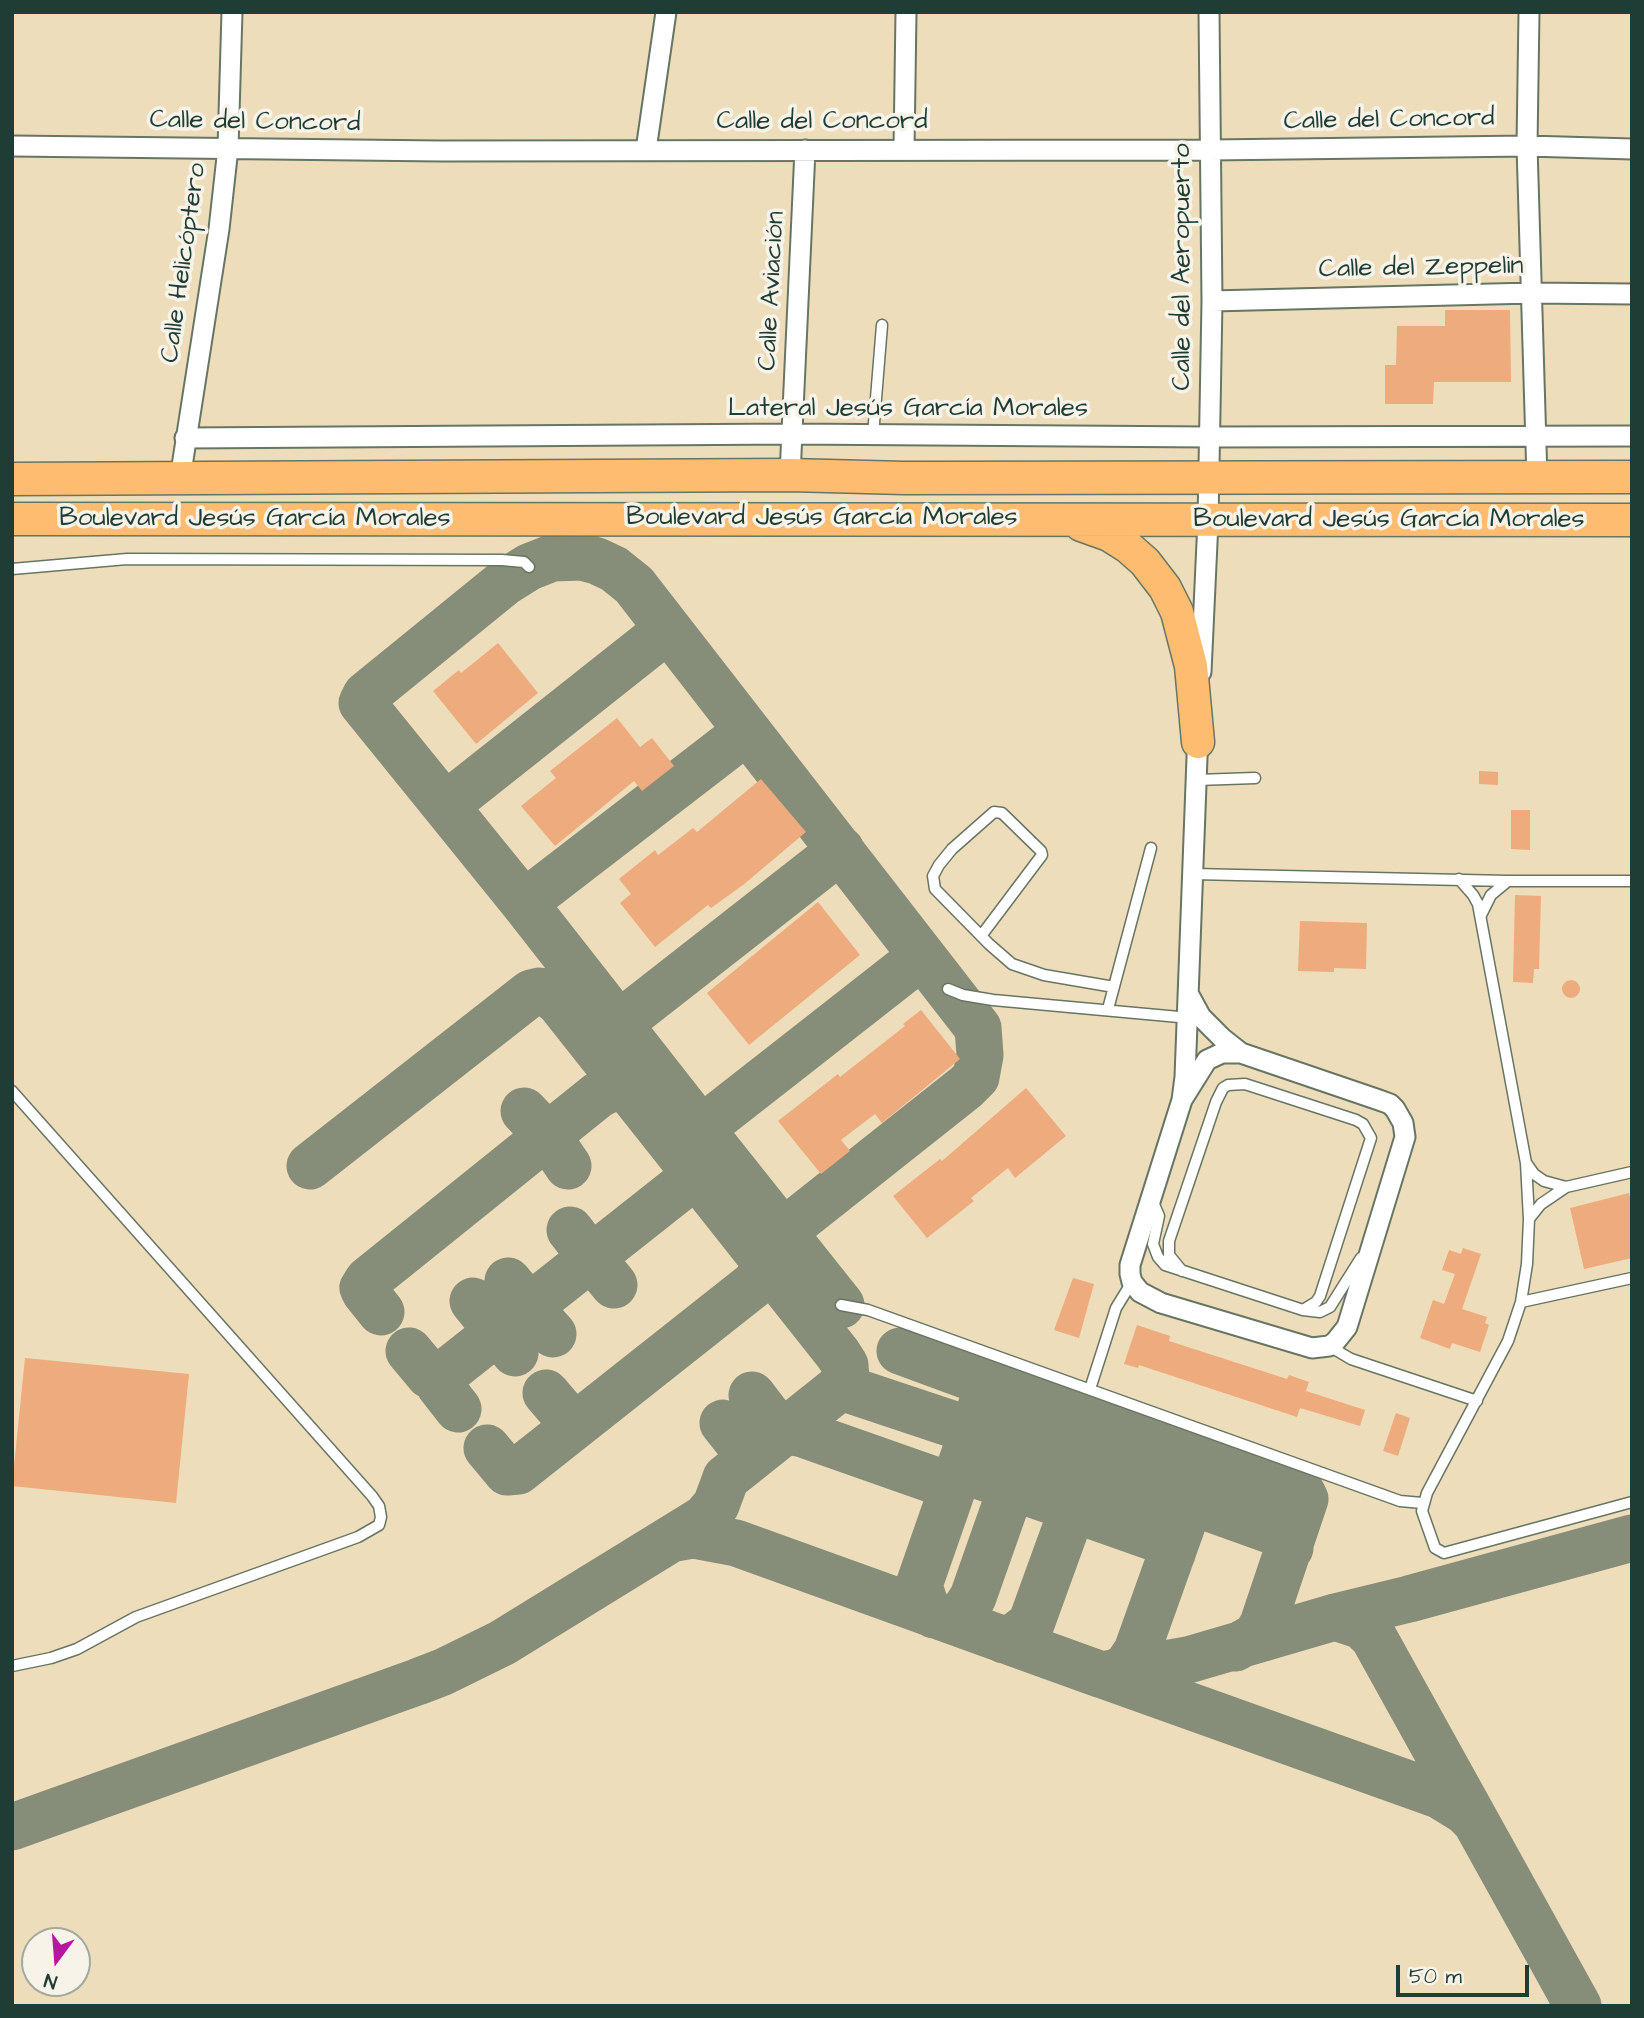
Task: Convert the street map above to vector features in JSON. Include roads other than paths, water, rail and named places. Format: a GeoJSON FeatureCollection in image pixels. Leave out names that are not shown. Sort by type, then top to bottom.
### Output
{"type":"FeatureCollection","features":[{"type":"Feature","properties":{"kind":"main road","name":"Boulevard Jesús García Morales"},"geometry":{"type":"LineString","coordinates":[[12,479],[790,475],[904,478],[1632,477]]}},
{"type":"Feature","properties":{"kind":"main road"},"geometry":{"type":"LineString","coordinates":[[689,518],[778,500],[786,495],[790,475]]}},
{"type":"Feature","properties":{"kind":"main road"},"geometry":{"type":"LineString","coordinates":[[74,520],[71,507],[75,479]]}},
{"type":"Feature","properties":{"kind":"main road","name":"Boulevard Jesús García Morales"},"geometry":{"type":"LineString","coordinates":[[12,519],[1632,520]]}},
{"type":"Feature","properties":{"kind":"main road"},"geometry":{"type":"LineString","coordinates":[[1045,519],[1076,523],[1109,535],[1145,562],[1165,588],[1177,612],[1191,666],[1198,742]]}},
{"type":"Feature","properties":{"kind":"street","name":"Calle Helicóptero"},"geometry":{"type":"LineString","coordinates":[[180,479],[219,229],[228,148],[232,12]]}},
{"type":"Feature","properties":{"kind":"street"},"geometry":{"type":"LineString","coordinates":[[646,150],[666,12]]}},
{"type":"Feature","properties":{"kind":"street"},"geometry":{"type":"LineString","coordinates":[[904,149],[906,12]]}},
{"type":"Feature","properties":{"kind":"street","name":"Calle del Aeropuerto"},"geometry":{"type":"LineString","coordinates":[[1194,1018],[1189,994],[1208,521],[1212,301],[1209,12]]}},
{"type":"Feature","properties":{"kind":"street"},"geometry":{"type":"LineString","coordinates":[[1528,12],[1527,146],[1537,479]]}},
{"type":"Feature","properties":{"kind":"street","name":"Calle del Concord"},"geometry":{"type":"LineString","coordinates":[[12,146],[441,152],[1527,146],[1632,149]]}},
{"type":"Feature","properties":{"kind":"street","name":"Calle Aviación"},"geometry":{"type":"LineString","coordinates":[[790,475],[805,150]]}},
{"type":"Feature","properties":{"kind":"street","name":"Calle del Zeppelin"},"geometry":{"type":"LineString","coordinates":[[1212,301],[1532,293],[1632,294]]}},
{"type":"Feature","properties":{"kind":"street","name":"Lateral Jesús García Morales"},"geometry":{"type":"LineString","coordinates":[[185,439],[792,435],[1209,438],[1632,436]]}},
{"type":"Feature","properties":{"kind":"street"},"geometry":{"type":"LineString","coordinates":[[1182,1100],[1207,1060],[1222,1053],[1241,1053],[1379,1100],[1395,1109],[1403,1123],[1405,1137],[1347,1327],[1342,1336],[1329,1346],[1302,1346],[1161,1303],[1140,1292],[1132,1282],[1130,1265],[1182,1100],[1194,1018],[1241,1053]]}},
{"type":"Feature","properties":{"kind":"lane"},"geometry":{"type":"LineString","coordinates":[[873,435],[883,325]]}},
{"type":"Feature","properties":{"kind":"lane"},"geometry":{"type":"LineString","coordinates":[[12,569],[127,559],[502,560],[524,562],[529,566]]}},
{"type":"Feature","properties":{"kind":"lane"},"geometry":{"type":"LineString","coordinates":[[1197,780],[1255,778]]}},
{"type":"Feature","properties":{"kind":"lane"},"geometry":{"type":"LineString","coordinates":[[981,936],[1042,855],[1002,813],[993,812],[952,849],[933,876],[935,889],[981,936],[1012,964],[1028,970],[1114,987]]}},
{"type":"Feature","properties":{"kind":"lane"},"geometry":{"type":"LineString","coordinates":[[1108,1009],[1151,848]]}},
{"type":"Feature","properties":{"kind":"lane"},"geometry":{"type":"LineString","coordinates":[[1193,874],[1632,881]]}},
{"type":"Feature","properties":{"kind":"lane"},"geometry":{"type":"LineString","coordinates":[[1459,879],[1473,895],[1480,916],[1527,1163],[1527,1264],[1521,1302],[1508,1341],[1422,1503],[1422,1511],[1433,1543],[1438,1552],[1444,1553],[1632,1502]]}},
{"type":"Feature","properties":{"kind":"lane"},"geometry":{"type":"LineString","coordinates":[[1480,916],[1491,895],[1508,881]]}},
{"type":"Feature","properties":{"kind":"lane"},"geometry":{"type":"LineString","coordinates":[[948,989],[963,995],[993,1000],[1194,1018]]}},
{"type":"Feature","properties":{"kind":"lane"},"geometry":{"type":"LineString","coordinates":[[1182,1271],[1169,1255],[1169,1241],[1216,1101],[1223,1088],[1228,1085],[1245,1084],[1356,1120],[1363,1124],[1371,1138],[1320,1296],[1303,1310]]}},
{"type":"Feature","properties":{"kind":"lane"},"geometry":{"type":"LineString","coordinates":[[12,1091],[372,1496],[379,1506],[381,1517],[379,1525],[358,1537],[136,1617],[77,1649],[51,1658],[12,1666]]}},
{"type":"Feature","properties":{"kind":"lane"},"geometry":{"type":"LineString","coordinates":[[1527,1163],[1534,1174],[1544,1181],[1566,1187]]}},
{"type":"Feature","properties":{"kind":"lane"},"geometry":{"type":"LineString","coordinates":[[1529,1219],[1541,1203],[1566,1187],[1632,1171]]}},
{"type":"Feature","properties":{"kind":"lane"},"geometry":{"type":"LineString","coordinates":[[1151,1198],[1159,1216],[1153,1244],[1165,1265],[1303,1310],[1316,1312],[1329,1307],[1374,1241]]}},
{"type":"Feature","properties":{"kind":"lane"},"geometry":{"type":"LineString","coordinates":[[1521,1302],[1632,1278]]}},
{"type":"Feature","properties":{"kind":"lane"},"geometry":{"type":"LineString","coordinates":[[1090,1389],[1115,1308],[1132,1282]]}},
{"type":"Feature","properties":{"kind":"lane"},"geometry":{"type":"LineString","coordinates":[[841,1305],[869,1310],[1400,1501],[1422,1503]]}},
{"type":"Feature","properties":{"kind":"lane"},"geometry":{"type":"LineString","coordinates":[[1329,1346],[1351,1359],[1477,1401]]}}]}
